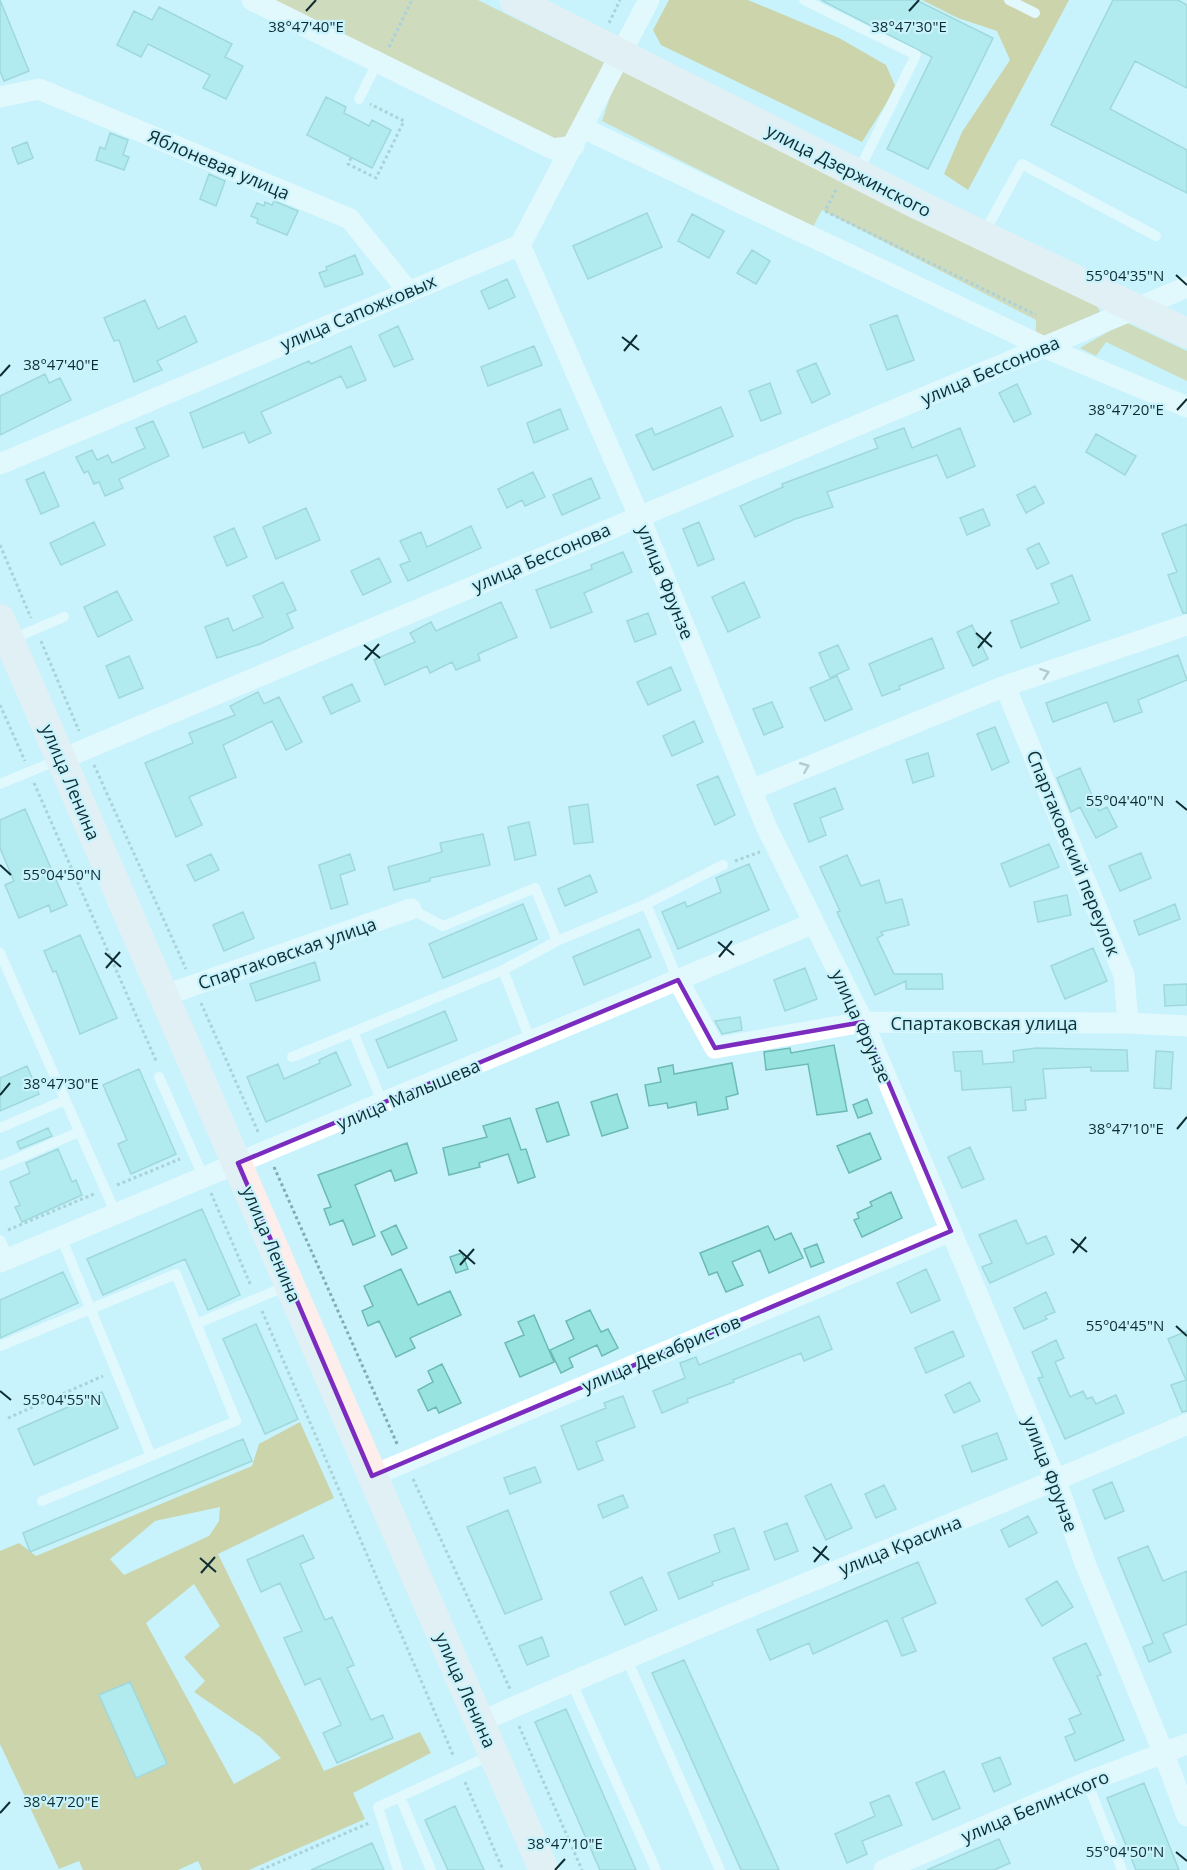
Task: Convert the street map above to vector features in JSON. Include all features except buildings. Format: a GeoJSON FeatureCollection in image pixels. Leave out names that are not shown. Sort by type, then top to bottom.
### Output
{"type":"FeatureCollection","features":[{"type":"Feature","properties":{"kind":"main road","name":"улица Дзержинского"},"geometry":{"type":"LineString","coordinates":[[514,0],[849,177],[983,236],[1187,333]]}},
{"type":"Feature","properties":{"kind":"main road","name":"улица Ленина"},"geometry":{"type":"LineString","coordinates":[[15,629],[74,754],[162,996],[544,1870]]}},
{"type":"Feature","properties":{"kind":"street"},"geometry":{"type":"LineString","coordinates":[[252,0],[553,149],[579,137],[1046,348],[1187,407]]}},
{"type":"Feature","properties":{"kind":"street"},"geometry":{"type":"LineString","coordinates":[[520,244],[650,0]]}},
{"type":"Feature","properties":{"kind":"street","name":"Яблоневая улица"},"geometry":{"type":"LineString","coordinates":[[0,97],[39,88],[350,219],[408,291]]}},
{"type":"Feature","properties":{"kind":"street","name":"улица Сапожковых"},"geometry":{"type":"LineString","coordinates":[[0,464],[520,244]]}},
{"type":"Feature","properties":{"kind":"street","name":"улица Фрунзе"},"geometry":{"type":"LineString","coordinates":[[520,244],[639,516],[776,847],[862,1022],[951,1231],[1056,1481],[1085,1563],[1164,1754],[1187,1816]]}},
{"type":"Feature","properties":{"kind":"street","name":"улица Бессонова"},"geometry":{"type":"LineString","coordinates":[[74,754],[1187,287]]}},
{"type":"Feature","properties":{"kind":"street"},"geometry":{"type":"LineString","coordinates":[[751,789],[1005,686],[1187,625]]}},
{"type":"Feature","properties":{"kind":"street","name":"Спартаковский переулок"},"geometry":{"type":"LineString","coordinates":[[1005,686],[1124,975],[1128,1023]]}},
{"type":"Feature","properties":{"kind":"street","name":"Спартаковская улица"},"geometry":{"type":"LineString","coordinates":[[162,996],[411,909]]}},
{"type":"Feature","properties":{"kind":"street","name":"улица Малышева"},"geometry":{"type":"LineString","coordinates":[[3,1253],[61,1237],[204,1178],[232,1152],[267,1152],[814,923]]}},
{"type":"Feature","properties":{"kind":"street","name":"Спартаковская улица"},"geometry":{"type":"LineString","coordinates":[[678,980],[715,1048],[862,1022],[1128,1023],[1187,1026]]}},
{"type":"Feature","properties":{"kind":"street","name":"улица Декабристов"},"geometry":{"type":"LineString","coordinates":[[372,1476],[951,1231]]}},
{"type":"Feature","properties":{"kind":"street","name":"улица Красина"},"geometry":{"type":"LineString","coordinates":[[480,1722],[626,1657],[1056,1481],[1187,1424]]}},
{"type":"Feature","properties":{"kind":"street","name":"улица Белинского"},"geometry":{"type":"LineString","coordinates":[[884,1870],[1087,1782],[1187,1744]]}},
{"type":"Feature","properties":{"kind":"lane"},"geometry":{"type":"LineString","coordinates":[[804,0],[916,55],[849,177]]}},
{"type":"Feature","properties":{"kind":"lane"},"geometry":{"type":"LineString","coordinates":[[1009,0],[1035,14]]}},
{"type":"Feature","properties":{"kind":"lane"},"geometry":{"type":"LineString","coordinates":[[359,99],[379,64]]}},
{"type":"Feature","properties":{"kind":"lane"},"geometry":{"type":"LineString","coordinates":[[983,236],[1022,164],[1156,236]]}},
{"type":"Feature","properties":{"kind":"lane"},"geometry":{"type":"LineString","coordinates":[[15,629],[64,617]]}},
{"type":"Feature","properties":{"kind":"lane"},"geometry":{"type":"LineString","coordinates":[[0,784],[74,754]]}},
{"type":"Feature","properties":{"kind":"lane"},"geometry":{"type":"LineString","coordinates":[[292,1057],[502,970],[558,941],[646,904],[723,865]]}},
{"type":"Feature","properties":{"kind":"lane"},"geometry":{"type":"LineString","coordinates":[[411,909],[443,926],[535,888],[558,941]]}},
{"type":"Feature","properties":{"kind":"lane"},"geometry":{"type":"LineString","coordinates":[[646,904],[678,980]]}},
{"type":"Feature","properties":{"kind":"lane"},"geometry":{"type":"LineString","coordinates":[[0,953],[116,1214]]}},
{"type":"Feature","properties":{"kind":"lane"},"geometry":{"type":"LineString","coordinates":[[502,970],[532,1042]]}},
{"type":"Feature","properties":{"kind":"lane"},"geometry":{"type":"LineString","coordinates":[[352,1032],[382,1104]]}},
{"type":"Feature","properties":{"kind":"lane"},"geometry":{"type":"LineString","coordinates":[[159,1077],[204,1178]]}},
{"type":"Feature","properties":{"kind":"lane"},"geometry":{"type":"LineString","coordinates":[[0,1128],[65,1100]]}},
{"type":"Feature","properties":{"kind":"lane"},"geometry":{"type":"LineString","coordinates":[[0,1166],[79,1132]]}},
{"type":"Feature","properties":{"kind":"lane"},"geometry":{"type":"LineString","coordinates":[[61,1237],[151,1456]]}},
{"type":"Feature","properties":{"kind":"lane"},"geometry":{"type":"LineString","coordinates":[[0,1346],[176,1274],[237,1421],[42,1501]]}},
{"type":"Feature","properties":{"kind":"lane"},"geometry":{"type":"LineString","coordinates":[[196,1324],[289,1285]]}},
{"type":"Feature","properties":{"kind":"lane"},"geometry":{"type":"LineString","coordinates":[[626,1657],[720,1870]]}},
{"type":"Feature","properties":{"kind":"lane"},"geometry":{"type":"LineString","coordinates":[[571,1681],[656,1870]]}},
{"type":"Feature","properties":{"kind":"lane"},"geometry":{"type":"LineString","coordinates":[[398,1870],[378,1807],[494,1754]]}},
{"type":"Feature","properties":{"kind":"lane"},"geometry":{"type":"LineString","coordinates":[[1087,1782],[1122,1870]]}},
{"type":"Feature","properties":{"kind":"lane"},"geometry":{"type":"LineString","coordinates":[[400,1797],[431,1870]]}},
{"type":"Feature","properties":{"kind":"path"},"geometry":{"type":"LineString","coordinates":[[379,64],[412,0]]}},
{"type":"Feature","properties":{"kind":"path"},"geometry":{"type":"LineString","coordinates":[[351,158],[348,164],[376,178],[404,121],[359,99]]}},
{"type":"Feature","properties":{"kind":"path"},"geometry":{"type":"LineString","coordinates":[[849,177],[825,211],[1036,315]]}},
{"type":"Feature","properties":{"kind":"path"},"geometry":{"type":"LineString","coordinates":[[0,545],[15,629],[74,754],[193,986],[405,1462],[511,1693],[511,1708],[582,1870]]}},
{"type":"Feature","properties":{"kind":"path"},"geometry":{"type":"LineString","coordinates":[[0,705],[161,1073],[159,1077]]}},
{"type":"Feature","properties":{"kind":"path"},"geometry":{"type":"LineString","coordinates":[[723,865],[776,847]]}},
{"type":"Feature","properties":{"kind":"path"},"geometry":{"type":"LineString","coordinates":[[232,1152],[256,1127]]}},
{"type":"Feature","properties":{"kind":"path"},"geometry":{"type":"LineString","coordinates":[[0,1233],[193,1153]]}},
{"type":"Feature","properties":{"kind":"path"},"geometry":{"type":"LineString","coordinates":[[204,1178],[503,1870]]}},
{"type":"Feature","properties":{"kind":"path"},"geometry":{"type":"LineString","coordinates":[[8,1418],[116,1371]]}},
{"type":"Feature","properties":{"kind":"path"},"geometry":{"type":"LineString","coordinates":[[261,1870],[381,1818]]}},
{"type":"Feature","properties":{"kind":"highlighted area"},"geometry":{"type":"Polygon","coordinates":[[[678,980],[715,1048],[863,1022],[951,1231],[372,1476],[238,1163],[678,980]]]}},
{"type":"Feature","properties":{"kind":"shaded area"},"geometry":{"type":"Polygon","coordinates":[[[269,0],[478,0],[609,65],[569,139],[549,140],[269,0]]]}},
{"type":"Feature","properties":{"kind":"shaded area"},"geometry":{"type":"Polygon","coordinates":[[[669,0],[748,0],[839,38],[886,65],[896,88],[862,142],[661,45],[653,30],[669,0]]]}},
{"type":"Feature","properties":{"kind":"shaded area"},"geometry":{"type":"Polygon","coordinates":[[[922,0],[1069,0],[968,190],[944,174],[962,132],[1010,60],[997,31],[958,18],[922,0]]]}},
{"type":"Feature","properties":{"kind":"shaded area"},"geometry":{"type":"Polygon","coordinates":[[[619,70],[1091,293],[1100,312],[1040,338],[1036,336],[1036,320],[822,210],[813,227],[602,121],[619,70]]]}},
{"type":"Feature","properties":{"kind":"shaded area"},"geometry":{"type":"Polygon","coordinates":[[[1125,322],[1187,351],[1187,381],[1106,342],[1096,356],[1080,348],[1125,322]]]}},
{"type":"Feature","properties":{"kind":"shaded area"},"geometry":{"type":"Polygon","coordinates":[[[300,1422],[334,1498],[218,1554],[324,1771],[420,1732],[431,1753],[353,1793],[365,1819],[249,1870],[202,1870],[198,1861],[178,1870],[83,1870],[79,1861],[59,1869],[0,1744],[0,1551],[19,1543],[36,1556],[252,1466],[259,1444],[300,1422]],[[220,1507],[155,1521],[110,1559],[124,1575],[209,1536],[219,1521],[220,1507]],[[194,1584],[146,1623],[234,1784],[281,1758],[260,1737],[194,1692],[205,1681],[184,1657],[220,1626],[194,1584]],[[129,1682],[100,1695],[137,1778],[167,1764],[129,1682]]]}}]}
